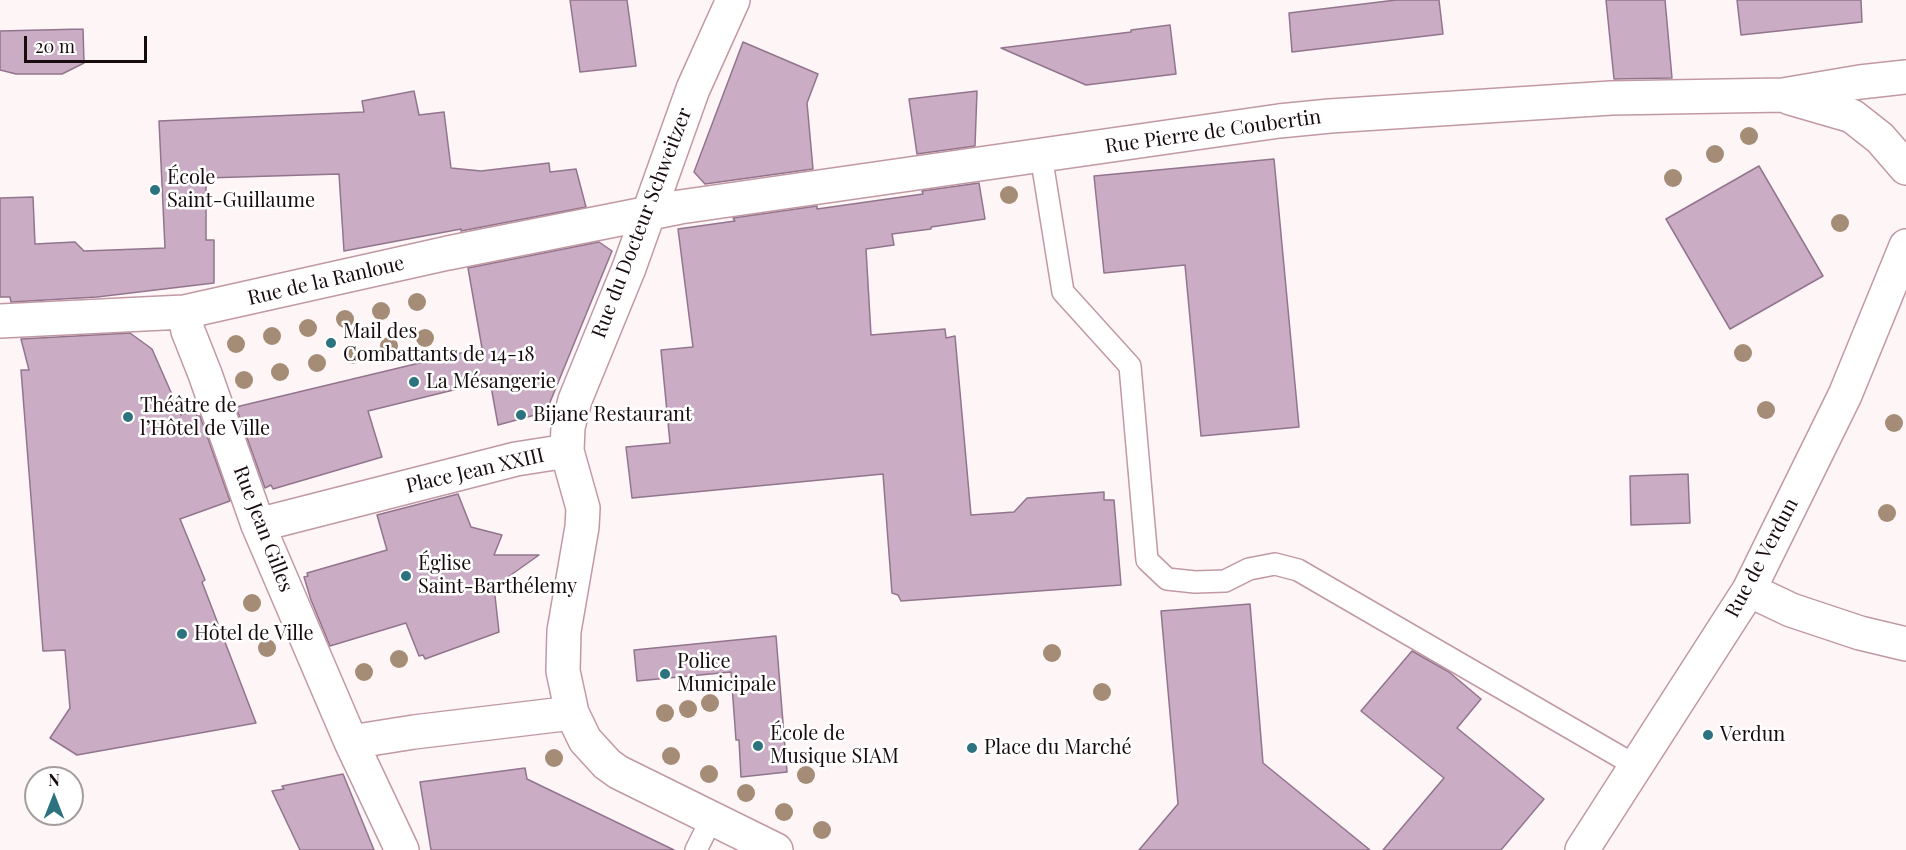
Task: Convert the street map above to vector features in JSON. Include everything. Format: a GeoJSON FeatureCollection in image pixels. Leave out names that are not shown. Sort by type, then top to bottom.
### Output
{"type":"FeatureCollection","features":[{"type":"Feature","properties":{"kind":"street","name":"Rue du Docteur Schweitzer"},"geometry":{"type":"LineString","coordinates":[[567,451],[568,428],[575,400],[629,268],[693,89],[732,0]]}},
{"type":"Feature","properties":{"kind":"street","name":"Rue Pierre de Coubertin"},"geometry":{"type":"LineString","coordinates":[[648,213],[1279,121],[1611,98],[1783,95],[1906,77]]}},
{"type":"Feature","properties":{"kind":"street","name":"Rue Pierre de Coubertin"},"geometry":{"type":"LineString","coordinates":[[1783,95],[1852,116],[1880,138],[1906,168]]}},
{"type":"Feature","properties":{"kind":"street","name":"Rue de la Ranloue"},"geometry":{"type":"LineString","coordinates":[[0,321],[183,312],[448,253],[648,213]]}},
{"type":"Feature","properties":{"kind":"street","name":"Rue de Verdun"},"geometry":{"type":"LineString","coordinates":[[1582,850],[1749,590],[1845,395],[1906,246]]}},
{"type":"Feature","properties":{"kind":"street","name":"Rue Jean Gilles"},"geometry":{"type":"LineString","coordinates":[[183,312],[258,525],[351,742],[402,850]]}},
{"type":"Feature","properties":{"kind":"street","name":"Place Jean XXIII"},"geometry":{"type":"LineString","coordinates":[[258,525],[516,459],[567,451],[583,508],[582,527],[562,649],[565,687],[585,740],[607,764],[618,772],[776,850]]}},
{"type":"Feature","properties":{"kind":"street"},"geometry":{"type":"LineString","coordinates":[[1749,590],[1791,610],[1860,633],[1906,644]]}},
{"type":"Feature","properties":{"kind":"street"},"geometry":{"type":"LineString","coordinates":[[351,742],[573,712]]}},
{"type":"Feature","properties":{"kind":"lane"},"geometry":{"type":"LineString","coordinates":[[1041,155],[1062,292],[1130,366],[1147,560],[1167,579],[1195,582],[1225,580],[1249,569],[1275,564],[1298,570],[1636,766]]}},
{"type":"Feature","properties":{"kind":"lane"},"geometry":{"type":"LineString","coordinates":[[696,850],[712,818]]}},
{"type":"Feature","properties":{"kind":"building"},"geometry":{"type":"Polygon","coordinates":[[[570,0],[627,0],[636,66],[580,72],[570,0]]]}},
{"type":"Feature","properties":{"kind":"building"},"geometry":{"type":"Polygon","coordinates":[[[1396,0],[1439,0],[1443,34],[1292,52],[1289,13],[1396,0]]]}},
{"type":"Feature","properties":{"kind":"building"},"geometry":{"type":"Polygon","coordinates":[[[1606,0],[1665,0],[1672,78],[1614,79],[1606,0]]]}},
{"type":"Feature","properties":{"kind":"building"},"geometry":{"type":"Polygon","coordinates":[[[1737,0],[1861,0],[1862,22],[1741,35],[1737,0]]]}},
{"type":"Feature","properties":{"kind":"building"},"geometry":{"type":"Polygon","coordinates":[[[1170,25],[1176,74],[1086,85],[1001,48],[1131,32],[1131,30],[1170,25]]]}},
{"type":"Feature","properties":{"kind":"building"},"geometry":{"type":"Polygon","coordinates":[[[83,29],[84,63],[62,74],[16,74],[0,70],[0,31],[83,29]]]}},
{"type":"Feature","properties":{"kind":"building"},"geometry":{"type":"Polygon","coordinates":[[[743,42],[818,74],[807,103],[813,169],[705,184],[694,172],[743,42]]]}},
{"type":"Feature","properties":{"kind":"building"},"geometry":{"type":"Polygon","coordinates":[[[414,91],[419,115],[444,112],[451,168],[481,171],[549,163],[550,172],[576,169],[586,207],[344,251],[339,174],[206,178],[206,240],[214,240],[214,283],[97,297],[11,302],[10,297],[0,297],[0,198],[33,197],[35,244],[75,242],[84,251],[165,248],[159,121],[364,112],[362,101],[414,91]]]}},
{"type":"Feature","properties":{"kind":"building"},"geometry":{"type":"Polygon","coordinates":[[[977,91],[975,146],[917,154],[909,99],[977,91]]]}},
{"type":"Feature","properties":{"kind":"building"},"geometry":{"type":"Polygon","coordinates":[[[1274,159],[1299,427],[1201,436],[1185,265],[1104,273],[1094,176],[1274,159]]]}},
{"type":"Feature","properties":{"kind":"building"},"geometry":{"type":"Polygon","coordinates":[[[1759,166],[1823,276],[1730,329],[1666,219],[1759,166]]]}},
{"type":"Feature","properties":{"kind":"building"},"geometry":{"type":"Polygon","coordinates":[[[979,183],[985,219],[892,234],[894,245],[866,249],[871,335],[945,329],[946,338],[955,336],[971,515],[1014,512],[1027,498],[1104,492],[1104,500],[1114,500],[1121,585],[901,601],[898,595],[892,593],[883,474],[632,498],[626,447],[670,443],[661,350],[693,347],[678,229],[735,221],[733,218],[923,194],[922,191],[979,183]]]}},
{"type":"Feature","properties":{"kind":"building"},"geometry":{"type":"Polygon","coordinates":[[[599,242],[612,251],[546,412],[498,425],[490,381],[368,411],[382,457],[273,489],[271,485],[265,488],[236,407],[482,348],[468,268],[599,242]]]}},
{"type":"Feature","properties":{"kind":"building"},"geometry":{"type":"Polygon","coordinates":[[[130,333],[152,349],[181,415],[195,410],[197,416],[200,416],[230,501],[180,519],[205,580],[202,582],[256,723],[77,755],[50,738],[70,708],[65,650],[43,651],[21,370],[29,370],[21,339],[130,333]]]}},
{"type":"Feature","properties":{"kind":"building"},"geometry":{"type":"Polygon","coordinates":[[[1688,474],[1690,523],[1631,525],[1630,476],[1688,474]]]}},
{"type":"Feature","properties":{"kind":"building","name":"Église Saint-Barthélemy"},"geometry":{"type":"Polygon","coordinates":[[[458,494],[471,527],[502,535],[494,555],[539,555],[494,587],[499,632],[425,659],[423,655],[419,656],[406,623],[330,646],[311,600],[304,577],[308,576],[307,573],[387,550],[377,515],[458,494]]]}},
{"type":"Feature","properties":{"kind":"building"},"geometry":{"type":"Polygon","coordinates":[[[1250,604],[1263,763],[1370,850],[1139,850],[1178,804],[1161,611],[1250,604]]]}},
{"type":"Feature","properties":{"kind":"building"},"geometry":{"type":"Polygon","coordinates":[[[776,636],[787,772],[741,777],[731,672],[637,681],[634,650],[776,636]]]}},
{"type":"Feature","properties":{"kind":"building"},"geometry":{"type":"Polygon","coordinates":[[[1412,651],[1449,672],[1481,699],[1457,728],[1544,799],[1501,850],[1383,850],[1444,778],[1361,711],[1412,651]]]}},
{"type":"Feature","properties":{"kind":"building"},"geometry":{"type":"Polygon","coordinates":[[[525,768],[527,779],[674,850],[431,850],[420,782],[525,768]]]}},
{"type":"Feature","properties":{"kind":"building"},"geometry":{"type":"Polygon","coordinates":[[[343,774],[374,850],[300,850],[272,791],[284,789],[282,786],[343,774]]]}},
{"type":"Feature","properties":{"kind":"place","name":"École Saint-Guillaume"},"geometry":{"type":"Point","coordinates":[155,190]}},
{"type":"Feature","properties":{"kind":"place","name":"Mail des Combattants de 14-18"},"geometry":{"type":"Point","coordinates":[331,343]}},
{"type":"Feature","properties":{"kind":"place","name":"La Mésangerie"},"geometry":{"type":"Point","coordinates":[414,382]}},
{"type":"Feature","properties":{"kind":"place","name":"Bijane Restaurant"},"geometry":{"type":"Point","coordinates":[521,415]}},
{"type":"Feature","properties":{"kind":"place","name":"Théâtre de l’Hôtel de Ville"},"geometry":{"type":"Point","coordinates":[128,417]}},
{"type":"Feature","properties":{"kind":"place","name":"Église Saint-Barthélemy"},"geometry":{"type":"Point","coordinates":[406,576]}},
{"type":"Feature","properties":{"kind":"place","name":"Hôtel de Ville"},"geometry":{"type":"Point","coordinates":[182,634]}},
{"type":"Feature","properties":{"kind":"place","name":"Police Municipale"},"geometry":{"type":"Point","coordinates":[665,674]}},
{"type":"Feature","properties":{"kind":"place","name":"Verdun"},"geometry":{"type":"Point","coordinates":[1708,735]}},
{"type":"Feature","properties":{"kind":"place","name":"École de Musique SIAM"},"geometry":{"type":"Point","coordinates":[758,746]}},
{"type":"Feature","properties":{"kind":"place","name":"Place du Marché"},"geometry":{"type":"Point","coordinates":[972,748]}}]}
